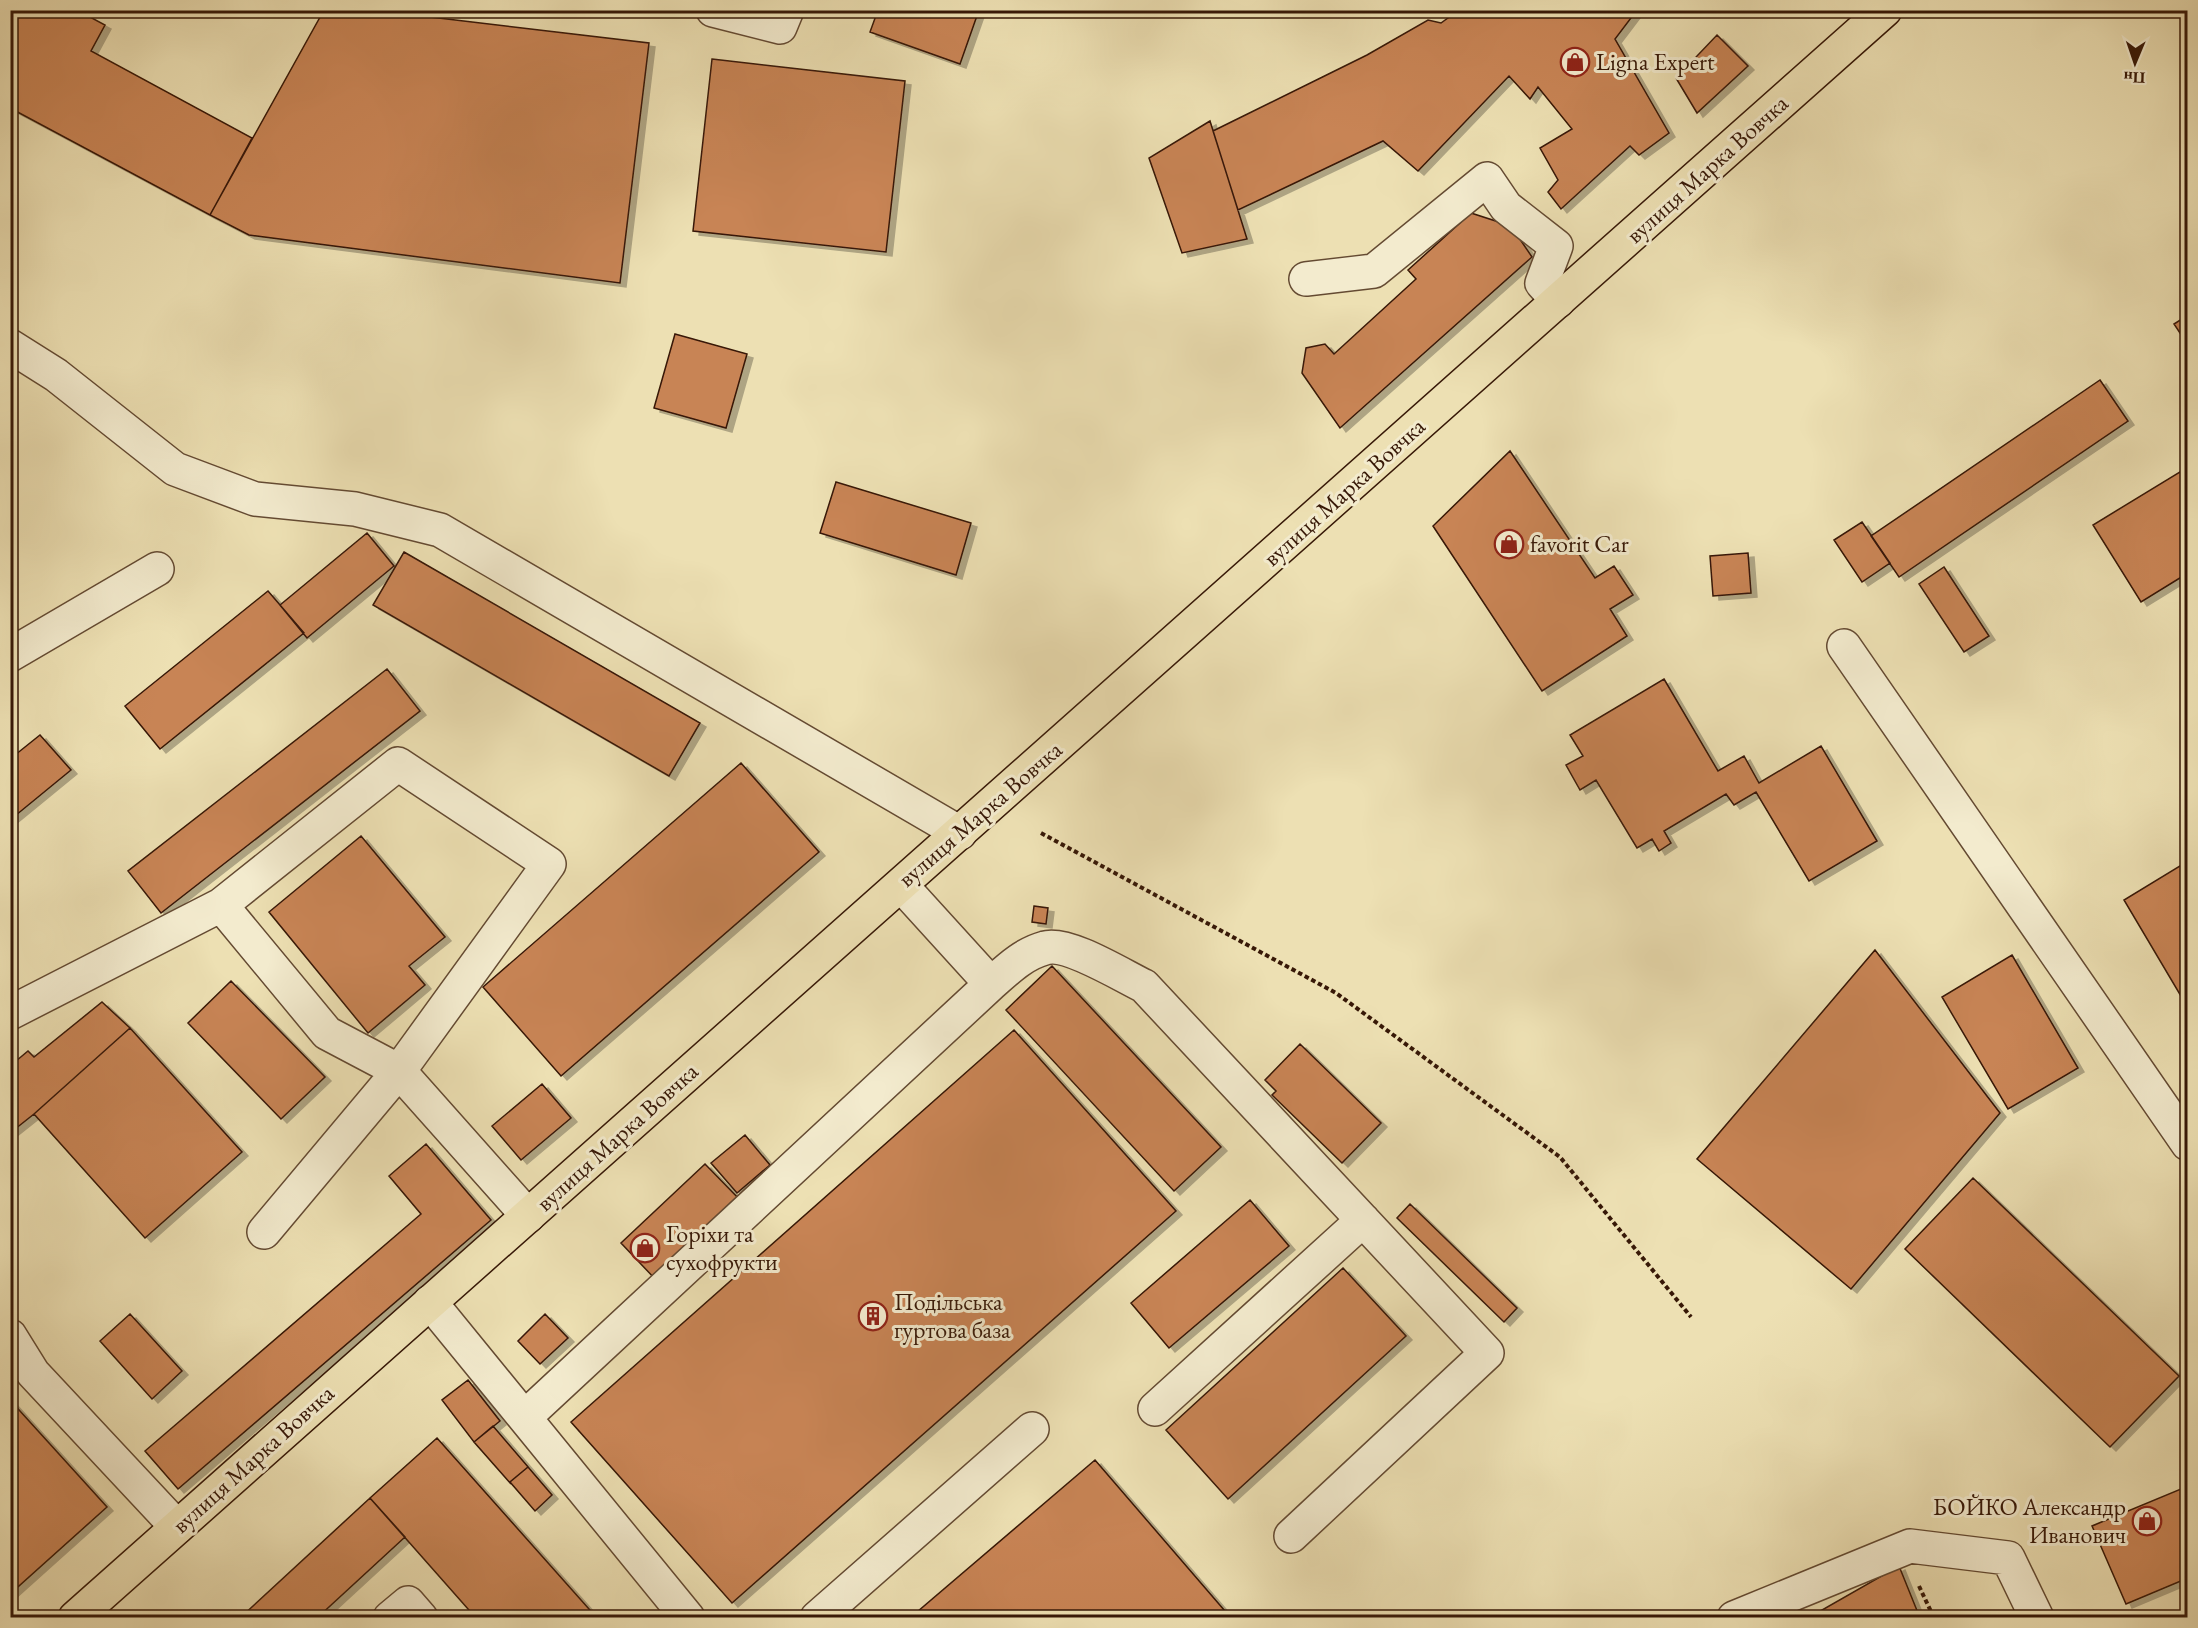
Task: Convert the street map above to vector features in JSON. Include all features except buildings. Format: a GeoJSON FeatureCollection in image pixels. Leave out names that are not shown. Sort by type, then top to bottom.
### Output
{"type":"FeatureCollection","features":[{"type":"Feature","properties":{"kind":"main road","name":"вулиця Марка Вовчка"},"geometry":{"type":"LineString","coordinates":[[75,1617],[1885,10]]}},
{"type":"Feature","properties":{"kind":"lane"},"geometry":{"type":"LineString","coordinates":[[713,10],[780,27],[788,10]]}},
{"type":"Feature","properties":{"kind":"lane"},"geometry":{"type":"LineString","coordinates":[[1306,279],[1374,271],[1487,179],[1506,207],[1556,246],[1542,284],[1558,302]]}},
{"type":"Feature","properties":{"kind":"lane"},"geometry":{"type":"LineString","coordinates":[[10,346],[56,375],[175,469],[255,499],[355,509],[440,530],[960,833]]}},
{"type":"Feature","properties":{"kind":"lane"},"geometry":{"type":"LineString","coordinates":[[10,655],[157,569]]}},
{"type":"Feature","properties":{"kind":"lane"},"geometry":{"type":"LineString","coordinates":[[1844,646],[2187,1144]]}},
{"type":"Feature","properties":{"kind":"lane"},"geometry":{"type":"LineString","coordinates":[[10,1013],[221,905],[398,764],[549,864],[399,1071],[264,1232]]}},
{"type":"Feature","properties":{"kind":"lane"},"geometry":{"type":"LineString","coordinates":[[900,885],[991,984]]}},
{"type":"Feature","properties":{"kind":"lane"},"geometry":{"type":"LineString","coordinates":[[221,905],[327,1033],[399,1071],[528,1216]]}},
{"type":"Feature","properties":{"kind":"lane"},"geometry":{"type":"LineString","coordinates":[[525,1418],[1017,960],[1047,947],[1077,952],[1144,986],[1487,1353],[1291,1536]]}},
{"type":"Feature","properties":{"kind":"lane"},"geometry":{"type":"LineString","coordinates":[[1155,1409],[1363,1220]]}},
{"type":"Feature","properties":{"kind":"lane"},"geometry":{"type":"LineString","coordinates":[[430,1302],[688,1617]]}},
{"type":"Feature","properties":{"kind":"lane"},"geometry":{"type":"LineString","coordinates":[[10,1336],[33,1373],[177,1527]]}},
{"type":"Feature","properties":{"kind":"lane"},"geometry":{"type":"LineString","coordinates":[[817,1617],[1032,1429]]}},
{"type":"Feature","properties":{"kind":"lane"},"geometry":{"type":"LineString","coordinates":[[1734,1617],[1910,1546],[2008,1558],[2037,1617]]}},
{"type":"Feature","properties":{"kind":"lane"},"geometry":{"type":"LineString","coordinates":[[390,1617],[408,1603],[421,1617]]}},
{"type":"Feature","properties":{"kind":"path"},"geometry":{"type":"LineString","coordinates":[[1041,833],[1336,993],[1560,1157],[1691,1317]]}},
{"type":"Feature","properties":{"kind":"path"},"geometry":{"type":"LineString","coordinates":[[1918,1583],[1934,1617]]}},
{"type":"Feature","properties":{"kind":"place","name":"Ligna Expert"},"geometry":{"type":"Point","coordinates":[1575,62]}},
{"type":"Feature","properties":{"kind":"place","name":"favorit Car"},"geometry":{"type":"Point","coordinates":[1509,544]}},
{"type":"Feature","properties":{"kind":"place","name":"Горіхи та сухофрукти"},"geometry":{"type":"Point","coordinates":[645,1248]}},
{"type":"Feature","properties":{"kind":"place","name":"Подільська гуртова база"},"geometry":{"type":"Point","coordinates":[873,1316]}},
{"type":"Feature","properties":{"kind":"place","name":"БОЙКО Александр Иванович"},"geometry":{"type":"Point","coordinates":[2147,1521]}}]}
